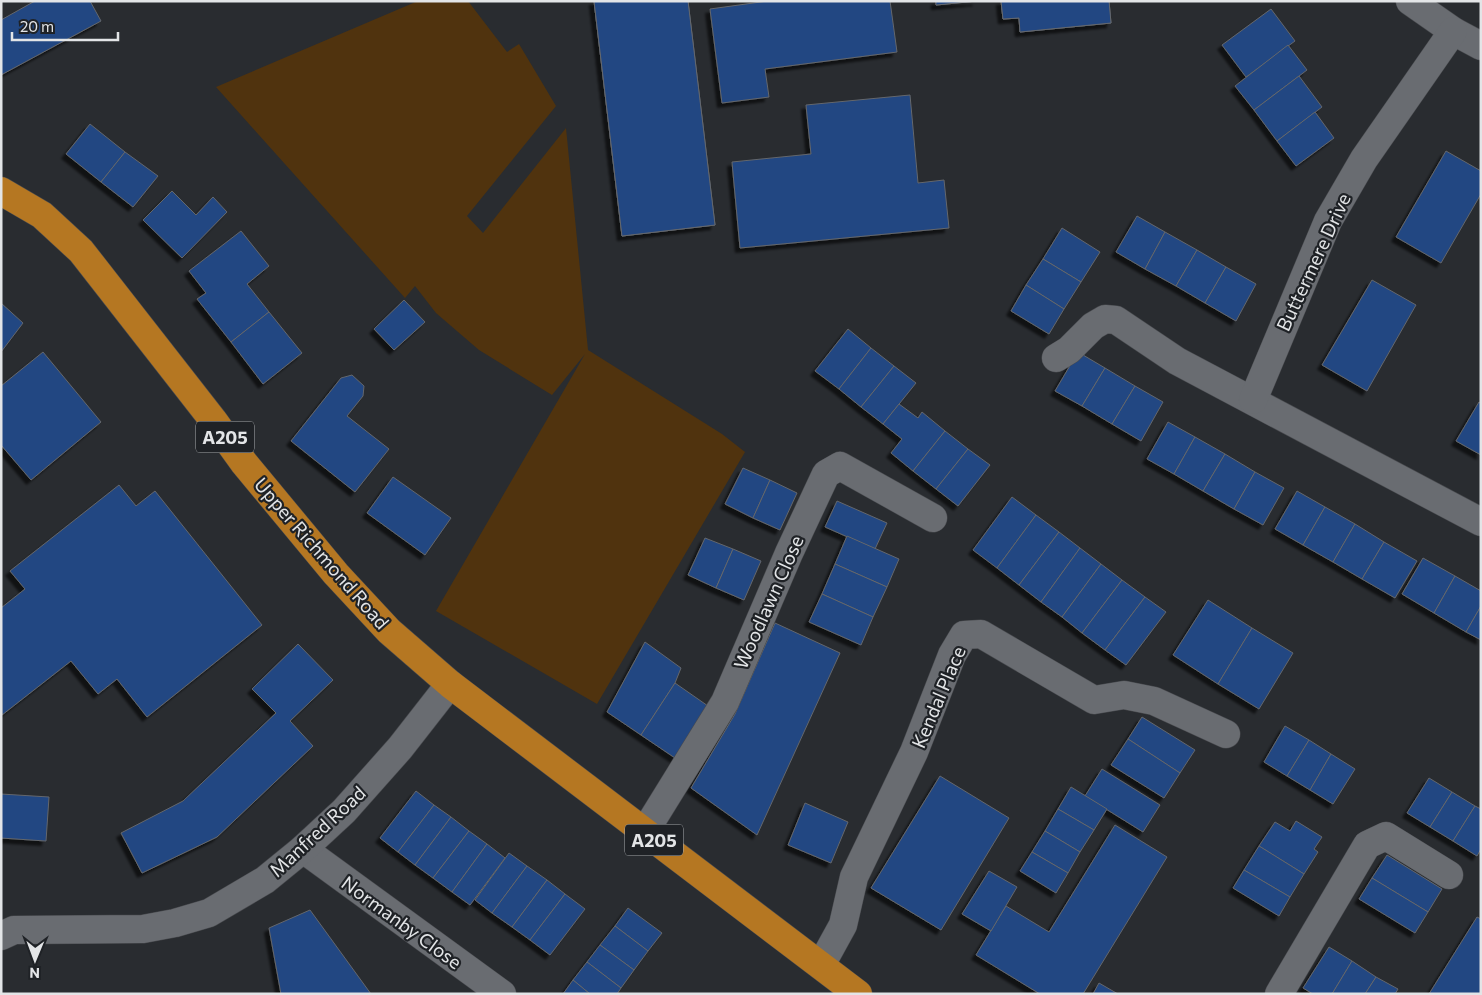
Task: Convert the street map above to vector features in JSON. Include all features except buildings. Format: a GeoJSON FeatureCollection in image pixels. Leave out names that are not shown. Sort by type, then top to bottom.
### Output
{"type":"FeatureCollection","features":[{"type":"Feature","properties":{"kind":"highway","name":"Upper Richmond Road"},"geometry":{"type":"LineString","coordinates":[[1,191],[42,215],[81,250],[213,420],[244,463],[336,574],[389,630],[450,684],[858,994]]}},
{"type":"Feature","properties":{"kind":"street"},"geometry":{"type":"LineString","coordinates":[[1410,1],[1481,46]]}},
{"type":"Feature","properties":{"kind":"street","name":"Buttermere Drive"},"geometry":{"type":"LineString","coordinates":[[1252,400],[1328,221],[1364,159],[1453,30]]}},
{"type":"Feature","properties":{"kind":"street"},"geometry":{"type":"LineString","coordinates":[[1056,358],[1069,350],[1093,326],[1105,319],[1116,320],[1177,361],[1481,522]]}},
{"type":"Feature","properties":{"kind":"street","name":"Woodlawn Close"},"geometry":{"type":"LineString","coordinates":[[644,833],[725,702],[789,553],[826,474],[840,466],[933,518]]}},
{"type":"Feature","properties":{"kind":"street","name":"Kendal Place"},"geometry":{"type":"LineString","coordinates":[[821,965],[843,925],[854,877],[914,752],[952,655],[964,635],[981,634],[1094,700],[1124,695],[1154,701],[1226,734]]}},
{"type":"Feature","properties":{"kind":"street","name":"Manfred Road"},"geometry":{"type":"LineString","coordinates":[[1,936],[14,930],[143,929],[175,923],[209,913],[265,880],[303,849],[344,811],[394,755],[450,684]]}},
{"type":"Feature","properties":{"kind":"street"},"geometry":{"type":"LineString","coordinates":[[1279,994],[1367,845],[1386,836],[1449,875]]}},
{"type":"Feature","properties":{"kind":"street","name":"Normanby Close"},"geometry":{"type":"LineString","coordinates":[[303,849],[502,994]]}},
{"type":"Feature","properties":{"kind":"shaded area"},"geometry":{"type":"Polygon","coordinates":[[[418,1],[468,1],[507,52],[519,44],[556,106],[467,216],[483,233],[566,128],[588,350],[722,434],[745,452],[597,704],[436,611],[585,354],[552,395],[479,350],[436,313],[415,286],[405,298],[216,87],[418,1]]]}}]}
